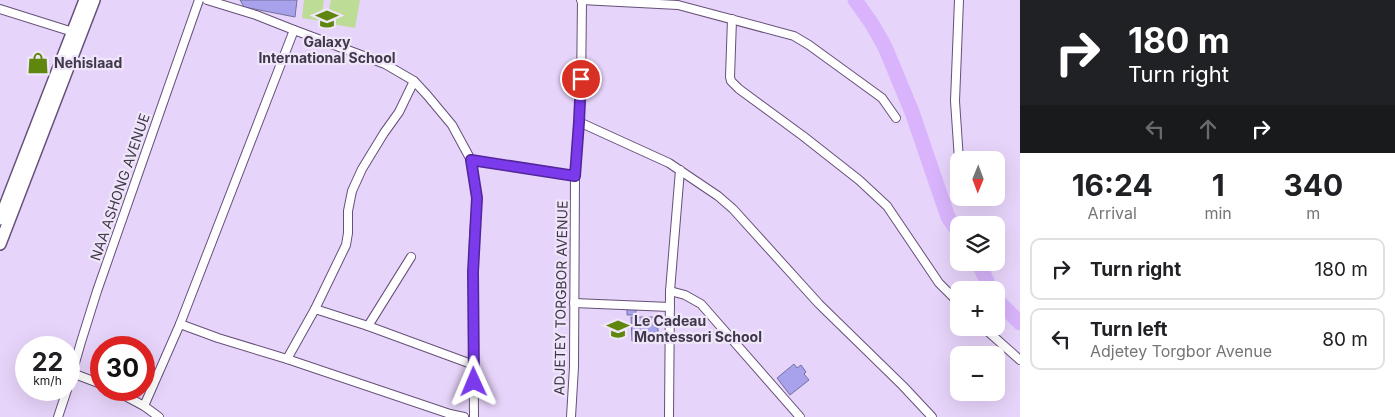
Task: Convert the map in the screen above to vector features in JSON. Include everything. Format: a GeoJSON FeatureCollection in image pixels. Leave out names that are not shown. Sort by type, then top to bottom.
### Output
{"type":"FeatureCollection","features":[{"type":"Feature","properties":{"kind":"main road"},"geometry":{"type":"LineString","coordinates":[[0,244],[6,208],[85,0]]}},
{"type":"Feature","properties":{"kind":"main road"},"geometry":{"type":"LineString","coordinates":[[0,219],[94,0]]}},
{"type":"Feature","properties":{"kind":"street","name":"NAA ASHONG AVENUE"},"geometry":{"type":"LineString","coordinates":[[80,342],[199,0]]}},
{"type":"Feature","properties":{"kind":"street"},"geometry":{"type":"LineString","coordinates":[[207,0],[256,15],[385,64],[414,81],[452,125],[471,160],[477,198],[473,272],[474,417]]}},
{"type":"Feature","properties":{"kind":"street"},"geometry":{"type":"LineString","coordinates":[[582,0],[679,2],[794,36],[882,98],[896,118]]}},
{"type":"Feature","properties":{"kind":"street","name":"ADJETEY TORGBOR AVENUE"},"geometry":{"type":"LineString","coordinates":[[572,417],[574,382],[575,176],[579,122],[582,0]]}},
{"type":"Feature","properties":{"kind":"street"},"geometry":{"type":"LineString","coordinates":[[958,0],[955,100],[958,151]]}},
{"type":"Feature","properties":{"kind":"street"},"geometry":{"type":"LineString","coordinates":[[0,8],[73,32]]}},
{"type":"Feature","properties":{"kind":"street"},"geometry":{"type":"LineString","coordinates":[[732,19],[730,78],[734,85],[859,180],[887,206],[939,283],[950,294]]}},
{"type":"Feature","properties":{"kind":"street"},"geometry":{"type":"LineString","coordinates":[[144,406],[180,324],[294,30]]}},
{"type":"Feature","properties":{"kind":"street"},"geometry":{"type":"LineString","coordinates":[[287,359],[315,309],[346,245],[348,211],[355,184],[384,132],[399,112],[414,81]]}},
{"type":"Feature","properties":{"kind":"street"},"geometry":{"type":"LineString","coordinates":[[579,122],[669,163],[718,196],[733,209],[819,304],[932,417]]}},
{"type":"Feature","properties":{"kind":"street"},"geometry":{"type":"LineString","coordinates":[[471,160],[575,176]]}},
{"type":"Feature","properties":{"kind":"street"},"geometry":{"type":"LineString","coordinates":[[669,417],[670,291],[680,170]]}},
{"type":"Feature","properties":{"kind":"street"},"geometry":{"type":"LineString","coordinates":[[368,326],[411,257]]}},
{"type":"Feature","properties":{"kind":"street"},"geometry":{"type":"LineString","coordinates":[[670,291],[684,295],[701,304],[800,417]]}},
{"type":"Feature","properties":{"kind":"street"},"geometry":{"type":"LineString","coordinates":[[574,303],[670,307]]}},
{"type":"Feature","properties":{"kind":"street"},"geometry":{"type":"LineString","coordinates":[[315,309],[368,326],[474,365]]}},
{"type":"Feature","properties":{"kind":"street"},"geometry":{"type":"LineString","coordinates":[[180,324],[450,414],[464,417]]}},
{"type":"Feature","properties":{"kind":"street"},"geometry":{"type":"LineString","coordinates":[[993,336],[1020,360]]}},
{"type":"Feature","properties":{"kind":"street"},"geometry":{"type":"LineString","coordinates":[[58,417],[63,401]]}},
{"type":"Feature","properties":{"kind":"street"},"geometry":{"type":"LineString","coordinates":[[135,401],[159,417]]}},
{"type":"Feature","properties":{"kind":"green space"},"geometry":{"type":"Polygon","coordinates":[[[304,0],[324,0],[321,21],[302,18],[304,0]]]}},
{"type":"Feature","properties":{"kind":"green space"},"geometry":{"type":"Polygon","coordinates":[[[331,0],[360,0],[355,28],[326,23],[331,0]]]}},
{"type":"Feature","properties":{"kind":"building"},"geometry":{"type":"Polygon","coordinates":[[[240,0],[297,0],[295,17],[244,7],[240,0]]]}},
{"type":"Feature","properties":{"kind":"building"},"geometry":{"type":"Polygon","coordinates":[[[627,307],[636,308],[636,315],[627,315],[627,307]]]}},
{"type":"Feature","properties":{"kind":"building"},"geometry":{"type":"Polygon","coordinates":[[[631,317],[656,317],[658,341],[632,341],[631,317]]]}},
{"type":"Feature","properties":{"kind":"building"},"geometry":{"type":"Polygon","coordinates":[[[794,364],[797,368],[801,365],[806,372],[804,374],[809,380],[790,395],[777,378],[794,364]]]}},
{"type":"Feature","properties":{"kind":"waterway"},"geometry":{"type":"LineString","coordinates":[[855,0],[885,47],[912,112],[950,220]]}},
{"type":"Feature","properties":{"kind":"waterway"},"geometry":{"type":"LineString","coordinates":[[982,271],[987,281]]}},
{"type":"Feature","properties":{"kind":"waterway"},"geometry":{"type":"LineString","coordinates":[[1005,308],[1020,323]]}},
{"type":"Feature","properties":{"kind":"place","name":"Galaxy International School"},"geometry":{"type":"Point","coordinates":[327,19]}},
{"type":"Feature","properties":{"kind":"place","name":"Nehislaad"},"geometry":{"type":"Point","coordinates":[38,63]}},
{"type":"Feature","properties":{"kind":"place","name":"Le Cadeau Montessori School"},"geometry":{"type":"Point","coordinates":[618,329]}},
{"type":"Feature","properties":{"kind":"route"},"geometry":{"type":"LineString","coordinates":[[474,382],[473,272],[477,198],[471,160],[575,176],[581,79]]}}]}
